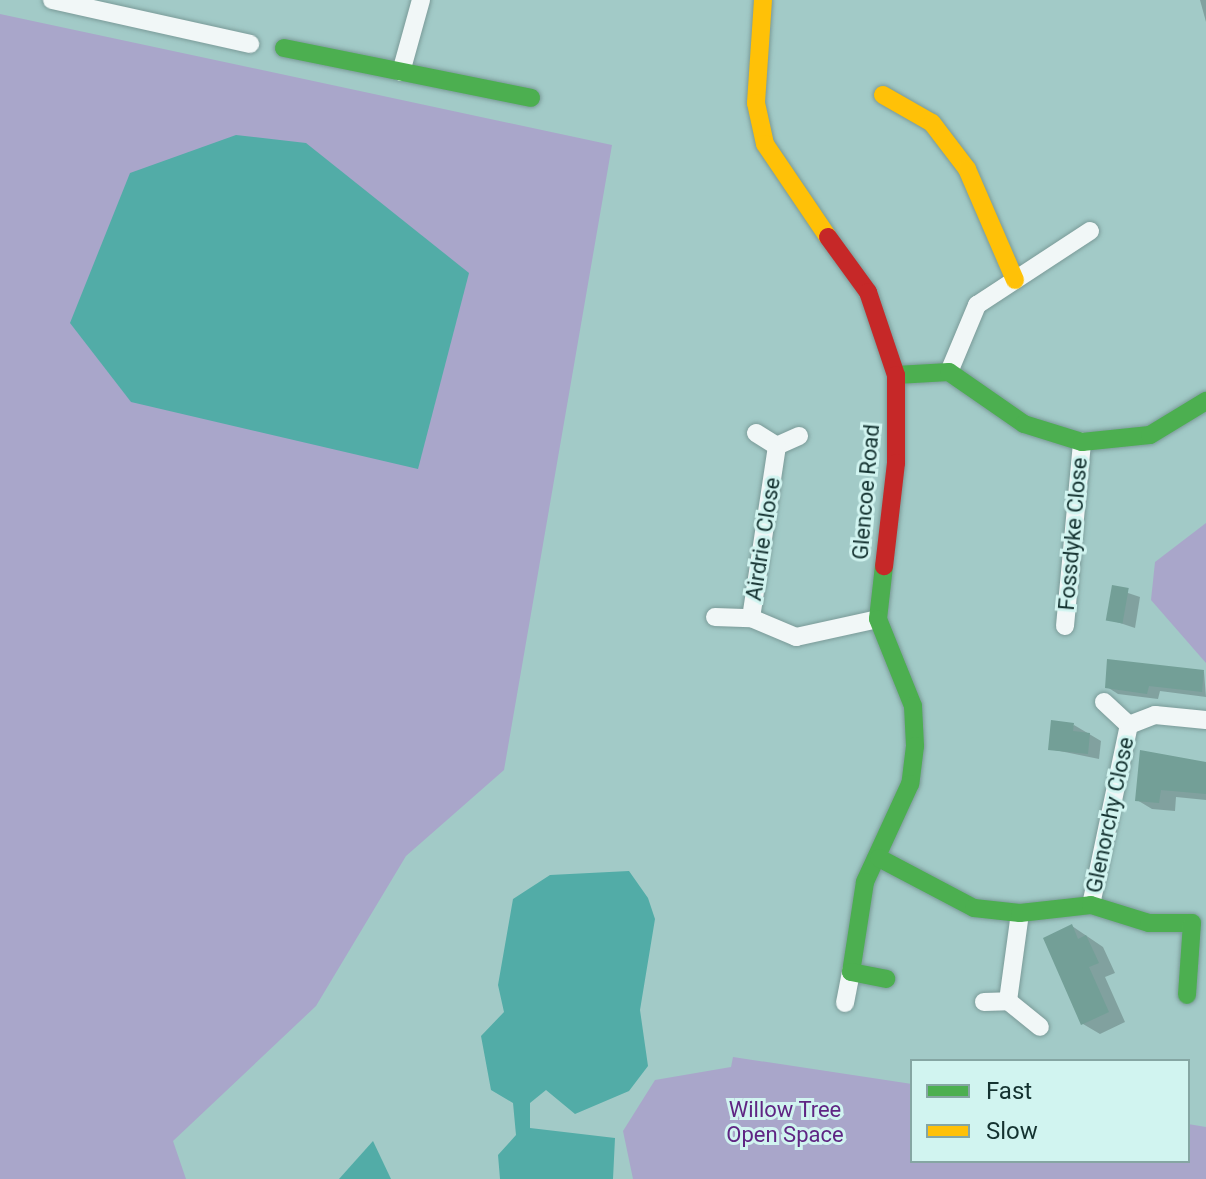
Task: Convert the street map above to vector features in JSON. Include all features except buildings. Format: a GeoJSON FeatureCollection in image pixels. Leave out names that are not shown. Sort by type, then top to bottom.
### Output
{"type":"FeatureCollection","features":[{"type":"Feature","properties":{"kind":"street"},"geometry":{"type":"LineString","coordinates":[[52,0],[131,8],[250,44]]}},
{"type":"Feature","properties":{"kind":"street"},"geometry":{"type":"LineString","coordinates":[[401,72],[421,0]]}},
{"type":"Feature","properties":{"kind":"street","name":"Glencoe Road"},"geometry":{"type":"LineString","coordinates":[[763,0],[756,103],[765,144],[868,292],[896,375],[896,463],[878,619],[913,706],[915,746],[910,784],[879,858],[865,882],[851,972]]}},
{"type":"Feature","properties":{"kind":"street"},"geometry":{"type":"LineString","coordinates":[[284,48],[531,98]]}},
{"type":"Feature","properties":{"kind":"street"},"geometry":{"type":"LineString","coordinates":[[883,95],[932,123],[967,169],[1015,280]]}},
{"type":"Feature","properties":{"kind":"street"},"geometry":{"type":"LineString","coordinates":[[949,372],[977,305],[1090,231]]}},
{"type":"Feature","properties":{"kind":"street"},"geometry":{"type":"LineString","coordinates":[[896,375],[949,372],[1024,424],[1082,442],[1150,435],[1206,401]]}},
{"type":"Feature","properties":{"kind":"street"},"geometry":{"type":"LineString","coordinates":[[756,433],[777,446]]}},
{"type":"Feature","properties":{"kind":"street","name":"Airdrie Close"},"geometry":{"type":"LineString","coordinates":[[799,436],[777,446],[751,618],[796,637],[878,619]]}},
{"type":"Feature","properties":{"kind":"street","name":"Fossdyke Close"},"geometry":{"type":"LineString","coordinates":[[1065,626],[1082,442]]}},
{"type":"Feature","properties":{"kind":"street"},"geometry":{"type":"LineString","coordinates":[[715,617],[751,618]]}},
{"type":"Feature","properties":{"kind":"street","name":"Glenorchy Close"},"geometry":{"type":"LineString","coordinates":[[1104,702],[1129,725]]}},
{"type":"Feature","properties":{"kind":"street","name":"Glenorchy Close"},"geometry":{"type":"LineString","coordinates":[[1129,725],[1155,715],[1206,720]]}},
{"type":"Feature","properties":{"kind":"street","name":"Glenorchy Close"},"geometry":{"type":"LineString","coordinates":[[1091,905],[1129,725]]}},
{"type":"Feature","properties":{"kind":"street"},"geometry":{"type":"LineString","coordinates":[[879,858],[974,908],[1020,913],[1091,905],[1149,923],[1192,923]]}},
{"type":"Feature","properties":{"kind":"street"},"geometry":{"type":"LineString","coordinates":[[1187,995],[1192,923],[1198,904]]}},
{"type":"Feature","properties":{"kind":"street"},"geometry":{"type":"LineString","coordinates":[[1008,1001],[1020,913]]}},
{"type":"Feature","properties":{"kind":"street"},"geometry":{"type":"LineString","coordinates":[[845,1003],[851,972],[886,979]]}},
{"type":"Feature","properties":{"kind":"street"},"geometry":{"type":"LineString","coordinates":[[984,1002],[1008,1001],[1040,1027]]}},
{"type":"Feature","properties":{"kind":"green space"},"geometry":{"type":"Polygon","coordinates":[[[0,14],[612,145],[504,770],[406,856],[316,1006],[173,1141],[186,1179],[0,1179],[0,14]]]}},
{"type":"Feature","properties":{"kind":"green space"},"geometry":{"type":"Polygon","coordinates":[[[1206,523],[1206,663],[1151,600],[1155,562],[1206,523]]]}},
{"type":"Feature","properties":{"kind":"green space","name":"Willow Tree Open Space"},"geometry":{"type":"Polygon","coordinates":[[[733,1057],[910,1084],[910,1163],[1190,1163],[1190,1124],[1206,1127],[1206,1179],[633,1179],[623,1131],[655,1080],[731,1067],[733,1057]]]}},
{"type":"Feature","properties":{"kind":"water"},"geometry":{"type":"Polygon","coordinates":[[[236,135],[306,143],[469,273],[418,469],[131,402],[70,323],[130,173],[236,135]]]}},
{"type":"Feature","properties":{"kind":"water"},"geometry":{"type":"Polygon","coordinates":[[[629,871],[648,898],[655,919],[640,1010],[648,1066],[629,1091],[575,1114],[546,1090],[530,1103],[530,1128],[615,1138],[613,1179],[500,1179],[498,1155],[516,1135],[513,1103],[491,1090],[481,1036],[504,1012],[498,985],[513,899],[550,875],[629,871]]]}},
{"type":"Feature","properties":{"kind":"water"},"geometry":{"type":"Polygon","coordinates":[[[373,1141],[391,1179],[339,1179],[373,1141]]]}},
{"type":"Feature","properties":{"kind":"traffic: fast"},"geometry":{"type":"LineString","coordinates":[[284,48],[531,98]]}},
{"type":"Feature","properties":{"kind":"traffic: fast"},"geometry":{"type":"LineString","coordinates":[[896,375],[949,372],[1024,424],[1082,442],[1150,435],[1206,401]]}},
{"type":"Feature","properties":{"kind":"traffic: fast"},"geometry":{"type":"LineString","coordinates":[[884,566],[878,619],[913,706],[915,746],[910,784],[865,882],[851,972],[886,979]]}},
{"type":"Feature","properties":{"kind":"traffic: fast"},"geometry":{"type":"LineString","coordinates":[[879,858],[974,908],[1020,913],[1091,905],[1149,923],[1192,923],[1187,995]]}},
{"type":"Feature","properties":{"kind":"traffic: slow"},"geometry":{"type":"LineString","coordinates":[[763,0],[756,103],[765,144],[828,237]]}},
{"type":"Feature","properties":{"kind":"traffic: slow"},"geometry":{"type":"LineString","coordinates":[[883,95],[932,123],[967,169],[1015,280]]}},
{"type":"Feature","properties":{"kind":"traffic: jam"},"geometry":{"type":"LineString","coordinates":[[828,237],[868,292],[896,375],[896,463],[884,566]]}}]}
